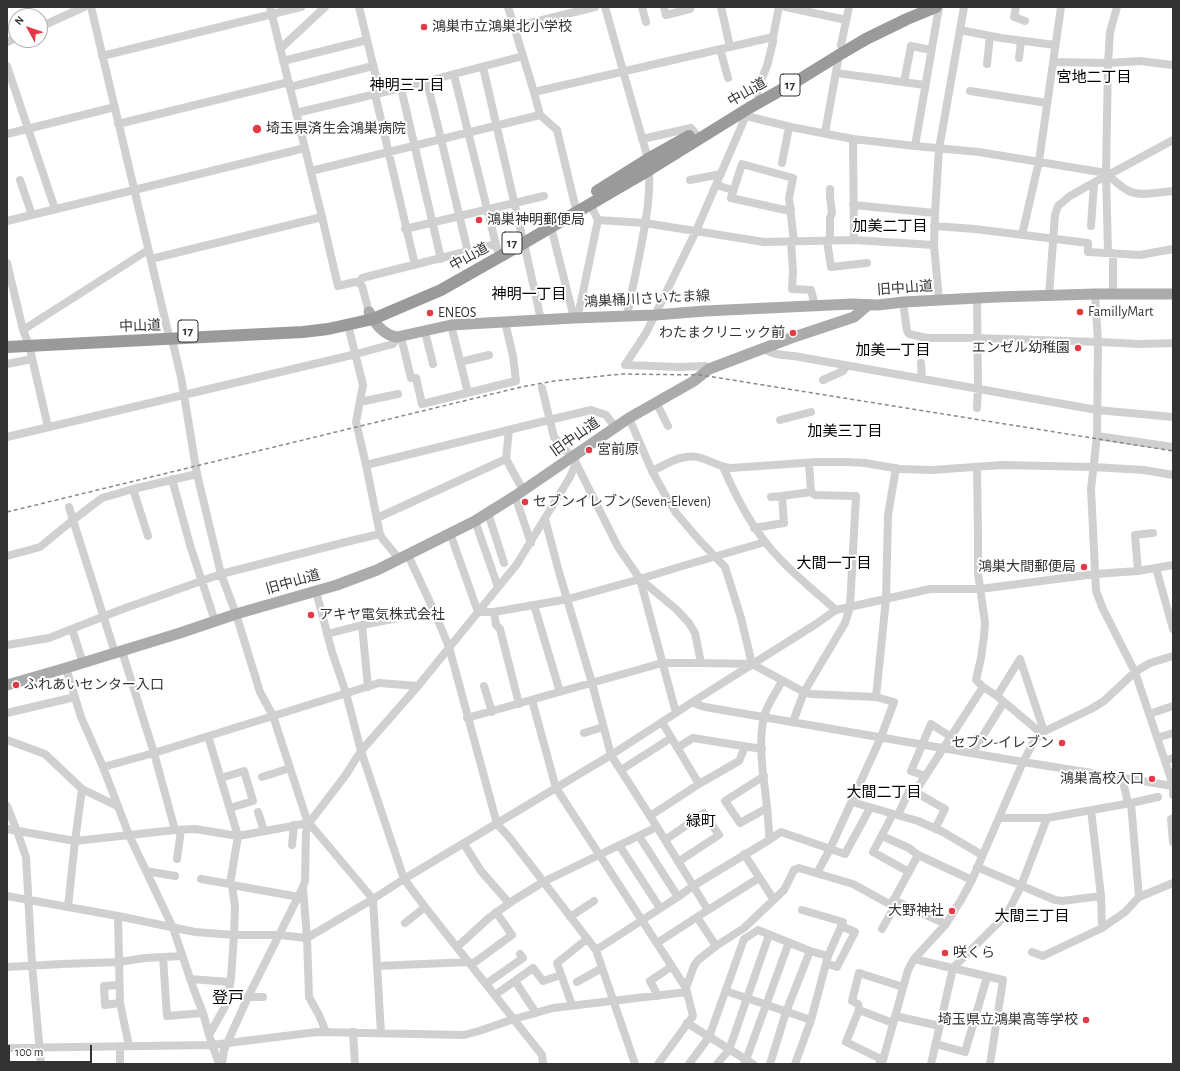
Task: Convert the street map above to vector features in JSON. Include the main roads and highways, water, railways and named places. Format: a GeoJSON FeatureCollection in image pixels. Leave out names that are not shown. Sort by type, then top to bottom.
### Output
{"type":"FeatureCollection","features":[{"type":"Feature","properties":{"kind":"highway","name":"中山道"},"geometry":{"type":"LineString","coordinates":[[170,336],[312,323],[371,315],[461,272],[496,248],[523,240],[551,227],[590,204],[695,133],[758,95],[920,7]]}},
{"type":"Feature","properties":{"kind":"highway","name":"中山道"},"geometry":{"type":"LineString","coordinates":[[7,341],[26,338],[303,332],[328,329],[348,324],[441,290],[523,240],[575,205],[747,112],[797,81],[840,50],[866,40],[907,19],[937,7]]}},
{"type":"Feature","properties":{"kind":"highway","name":"中山道"},"geometry":{"type":"LineString","coordinates":[[7,347],[26,338]]}},
{"type":"Feature","properties":{"kind":"main road","name":"旧中山道"},"geometry":{"type":"LineString","coordinates":[[7,685],[119,652],[236,614],[360,577],[404,557],[475,521],[575,459],[615,427],[694,381],[708,369],[854,317],[868,305],[878,306],[903,302],[1049,295],[1173,294]]}},
{"type":"Feature","properties":{"kind":"main road","name":"鴻巣桶川さいたま線"},"geometry":{"type":"LineString","coordinates":[[371,315],[382,330],[393,337],[399,337],[451,325],[655,315],[705,311],[852,304],[868,305]]}},
{"type":"Feature","properties":{"kind":"railway"},"geometry":{"type":"LineString","coordinates":[[7,512],[521,387],[554,381],[622,374],[701,375],[1173,451]]}},
{"type":"Feature","properties":{"kind":"place","name":"鴻巣市立鴻巣北小学校"},"geometry":{"type":"Point","coordinates":[424,27]}},
{"type":"Feature","properties":{"kind":"place","name":"埼玉県済生会鴻巣病院"},"geometry":{"type":"Point","coordinates":[257,129]}},
{"type":"Feature","properties":{"kind":"place","name":"鴻巣神明郵便局"},"geometry":{"type":"Point","coordinates":[479,220]}},
{"type":"Feature","properties":{"kind":"place","name":"FamillyMart"},"geometry":{"type":"Point","coordinates":[1080,312]}},
{"type":"Feature","properties":{"kind":"place","name":"ENEOS"},"geometry":{"type":"Point","coordinates":[430,313]}},
{"type":"Feature","properties":{"kind":"place","name":"わたまクリニック前"},"geometry":{"type":"Point","coordinates":[793,333]}},
{"type":"Feature","properties":{"kind":"place","name":"エンゼル幼稚園"},"geometry":{"type":"Point","coordinates":[1078,348]}},
{"type":"Feature","properties":{"kind":"place","name":"宮前原"},"geometry":{"type":"Point","coordinates":[589,450]}},
{"type":"Feature","properties":{"kind":"place","name":"セブンイレブン(Seven-Eleven)"},"geometry":{"type":"Point","coordinates":[525,502]}},
{"type":"Feature","properties":{"kind":"place","name":"鴻巣大間郵便局"},"geometry":{"type":"Point","coordinates":[1084,567]}},
{"type":"Feature","properties":{"kind":"place","name":"アキヤ電気株式会社"},"geometry":{"type":"Point","coordinates":[311,615]}},
{"type":"Feature","properties":{"kind":"place","name":"ふれあいセンター入口"},"geometry":{"type":"Point","coordinates":[16,685]}},
{"type":"Feature","properties":{"kind":"place","name":"セブン-イレブン"},"geometry":{"type":"Point","coordinates":[1062,743]}},
{"type":"Feature","properties":{"kind":"place","name":"鴻巣高校入口"},"geometry":{"type":"Point","coordinates":[1152,779]}},
{"type":"Feature","properties":{"kind":"place","name":"大野神社"},"geometry":{"type":"Point","coordinates":[952,911]}},
{"type":"Feature","properties":{"kind":"place","name":"咲くら"},"geometry":{"type":"Point","coordinates":[945,953]}},
{"type":"Feature","properties":{"kind":"place","name":"埼玉県立鴻巣高等学校"},"geometry":{"type":"Point","coordinates":[1086,1020]}},
{"type":"Feature","properties":{"kind":"district","name":"宮地二丁目"},"geometry":{"type":"Point","coordinates":[1094,77]}},
{"type":"Feature","properties":{"kind":"district","name":"神明三丁目"},"geometry":{"type":"Point","coordinates":[407,85]}},
{"type":"Feature","properties":{"kind":"district","name":"加美二丁目"},"geometry":{"type":"Point","coordinates":[890,226]}},
{"type":"Feature","properties":{"kind":"district","name":"神明一丁目"},"geometry":{"type":"Point","coordinates":[529,294]}},
{"type":"Feature","properties":{"kind":"district","name":"加美一丁目"},"geometry":{"type":"Point","coordinates":[893,350]}},
{"type":"Feature","properties":{"kind":"district","name":"加美三丁目"},"geometry":{"type":"Point","coordinates":[845,431]}},
{"type":"Feature","properties":{"kind":"district","name":"大間一丁目"},"geometry":{"type":"Point","coordinates":[834,563]}},
{"type":"Feature","properties":{"kind":"district","name":"大間二丁目"},"geometry":{"type":"Point","coordinates":[884,792]}},
{"type":"Feature","properties":{"kind":"district","name":"緑町"},"geometry":{"type":"Point","coordinates":[701,821]}},
{"type":"Feature","properties":{"kind":"district","name":"大間三丁目"},"geometry":{"type":"Point","coordinates":[1032,916]}},
{"type":"Feature","properties":{"kind":"district","name":"登戸"},"geometry":{"type":"Point","coordinates":[228,998]}}]}
